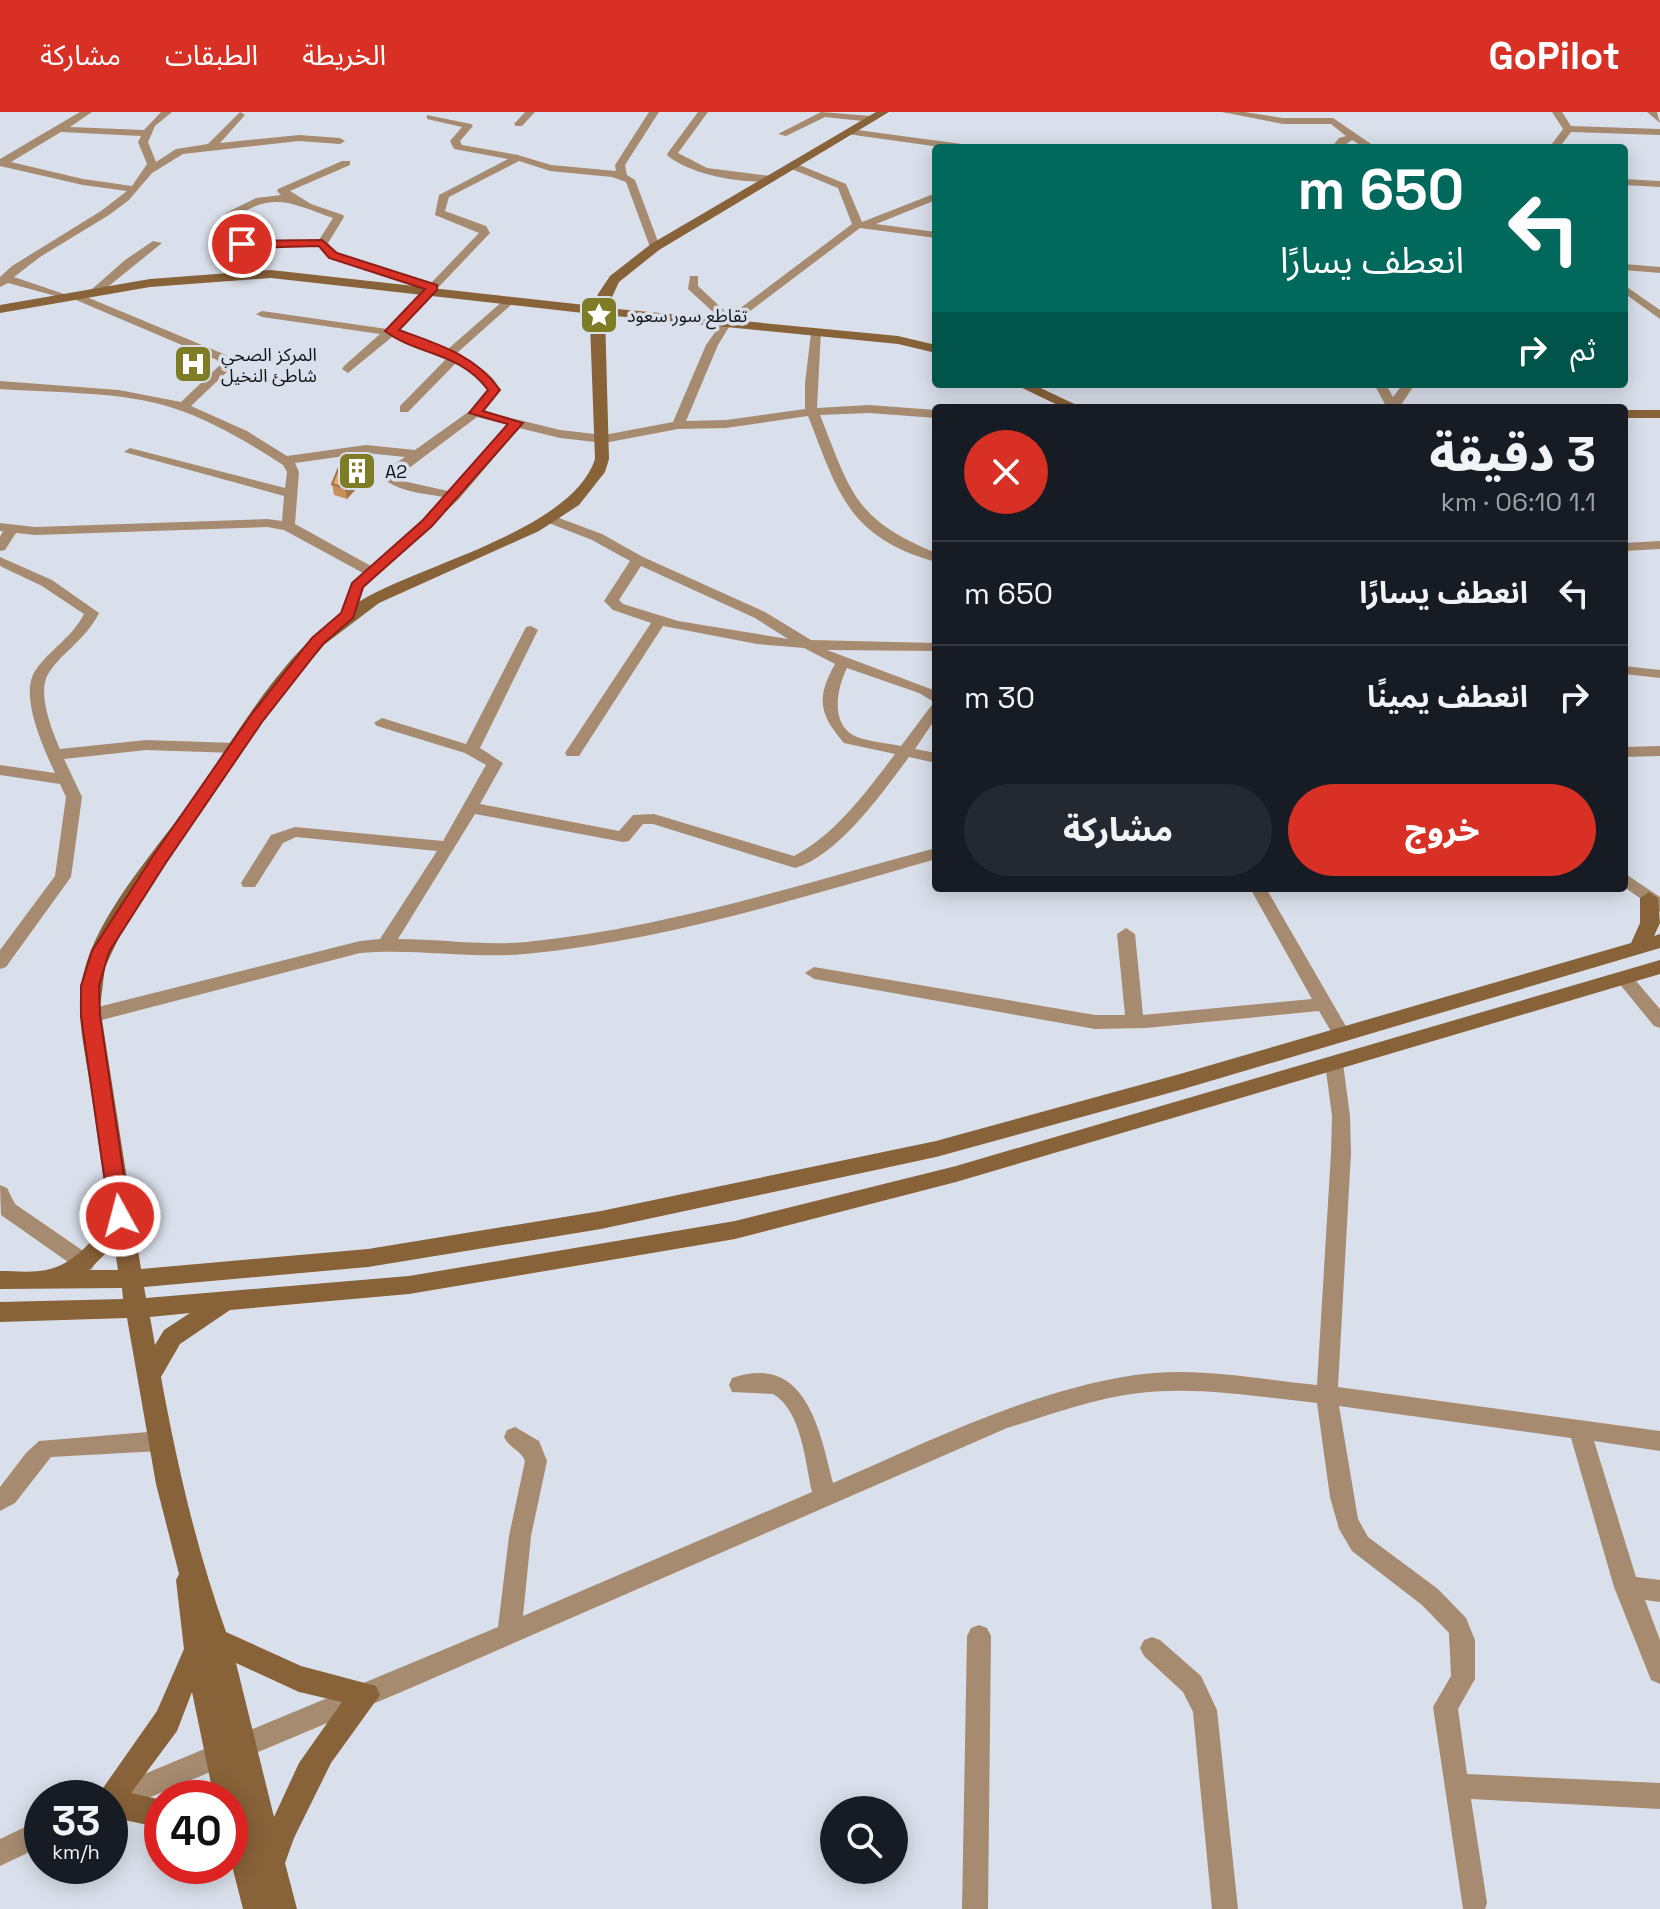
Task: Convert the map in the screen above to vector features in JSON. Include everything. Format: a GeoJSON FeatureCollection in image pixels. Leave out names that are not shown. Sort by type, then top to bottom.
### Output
{"type":"FeatureCollection","features":[{"type":"Feature","properties":{"kind":"street"},"geometry":{"type":"LineString","coordinates":[[1,163],[87,112]]}},
{"type":"Feature","properties":{"kind":"street"},"geometry":{"type":"LineString","coordinates":[[150,170],[151,158],[143,146],[151,125],[167,112]]}},
{"type":"Feature","properties":{"kind":"street"},"geometry":{"type":"LineString","coordinates":[[519,124],[530,112]]}},
{"type":"Feature","properties":{"kind":"street"},"geometry":{"type":"LineString","coordinates":[[622,176],[620,165],[654,112]]}},
{"type":"Feature","properties":{"kind":"street"},"geometry":{"type":"LineString","coordinates":[[703,112],[672,154],[678,161],[691,166],[771,179]]}},
{"type":"Feature","properties":{"kind":"street"},"geometry":{"type":"LineString","coordinates":[[1227,112],[1294,121],[1321,119],[1343,127],[1365,144]]}},
{"type":"Feature","properties":{"kind":"street"},"geometry":{"type":"LineString","coordinates":[[1557,112],[1568,129]]}},
{"type":"Feature","properties":{"kind":"street"},"geometry":{"type":"LineString","coordinates":[[1652,112],[1660,120]]}},
{"type":"Feature","properties":{"kind":"street"},"geometry":{"type":"LineString","coordinates":[[783,134],[824,114],[878,116]]}},
{"type":"Feature","properties":{"kind":"street"},"geometry":{"type":"LineString","coordinates":[[211,147],[240,115]]}},
{"type":"Feature","properties":{"kind":"street"},"geometry":{"type":"LineString","coordinates":[[223,1780],[217,1756],[206,1646],[160,1441],[120,1216],[90,1016],[90,986],[101,951],[235,748],[298,664],[348,615],[551,519],[574,502],[598,472],[604,439],[597,312],[614,279],[655,247],[878,116]]}},
{"type":"Feature","properties":{"kind":"street"},"geometry":{"type":"LineString","coordinates":[[430,117],[468,126],[455,141],[458,147],[518,158],[550,168],[622,176],[630,180],[655,247]]}},
{"type":"Feature","properties":{"kind":"street"},"geometry":{"type":"LineString","coordinates":[[60,129],[147,133]]}},
{"type":"Feature","properties":{"kind":"street"},"geometry":{"type":"LineString","coordinates":[[1568,129],[1660,132]]}},
{"type":"Feature","properties":{"kind":"street"},"geometry":{"type":"LineString","coordinates":[[1557,144],[1568,129]]}},
{"type":"Feature","properties":{"kind":"street"},"geometry":{"type":"LineString","coordinates":[[850,132],[939,144]]}},
{"type":"Feature","properties":{"kind":"street"},"geometry":{"type":"LineString","coordinates":[[1339,144],[1353,137]]}},
{"type":"Feature","properties":{"kind":"street"},"geometry":{"type":"LineString","coordinates":[[4,276],[134,189],[150,170],[180,151],[299,138],[340,141]]}},
{"type":"Feature","properties":{"kind":"street"},"geometry":{"type":"LineString","coordinates":[[348,369],[391,331],[485,230],[439,213],[444,195],[518,158]]}},
{"type":"Feature","properties":{"kind":"street"},"geometry":{"type":"LineString","coordinates":[[1,163],[96,185],[134,189]]}},
{"type":"Feature","properties":{"kind":"street"},"geometry":{"type":"LineString","coordinates":[[293,199],[282,191],[346,163]]}},
{"type":"Feature","properties":{"kind":"street"},"geometry":{"type":"LineString","coordinates":[[793,166],[842,186],[862,225]]}},
{"type":"Feature","properties":{"kind":"street"},"geometry":{"type":"LineString","coordinates":[[1628,182],[1660,184]]}},
{"type":"Feature","properties":{"kind":"street"},"geometry":{"type":"LineString","coordinates":[[226,226],[230,215],[258,198],[293,199],[339,217],[322,243]]}},
{"type":"Feature","properties":{"kind":"street"},"geometry":{"type":"LineString","coordinates":[[678,425],[712,345],[728,323],[862,225],[932,198]]}},
{"type":"Feature","properties":{"kind":"street"},"geometry":{"type":"LineString","coordinates":[[862,225],[932,234]]}},
{"type":"Feature","properties":{"kind":"street"},"geometry":{"type":"LineString","coordinates":[[95,292],[157,243]]}},
{"type":"Feature","properties":{"kind":"street"},"geometry":{"type":"LineString","coordinates":[[223,245],[322,243],[333,255],[431,290]]}},
{"type":"Feature","properties":{"kind":"street"},"geometry":{"type":"LineString","coordinates":[[1628,267],[1660,270]]}},
{"type":"Feature","properties":{"kind":"street"},"geometry":{"type":"LineString","coordinates":[[0,309],[95,292],[239,274],[298,276],[597,312],[898,340],[932,348]]}},
{"type":"Feature","properties":{"kind":"street"},"geometry":{"type":"LineString","coordinates":[[4,276],[68,296],[226,362],[184,406]]}},
{"type":"Feature","properties":{"kind":"street"},"geometry":{"type":"LineString","coordinates":[[694,278],[692,287],[728,323]]}},
{"type":"Feature","properties":{"kind":"street"},"geometry":{"type":"LineString","coordinates":[[1628,291],[1660,316]]}},
{"type":"Feature","properties":{"kind":"street"},"geometry":{"type":"LineString","coordinates":[[404,409],[453,355],[508,302]]}},
{"type":"Feature","properties":{"kind":"street"},"geometry":{"type":"LineString","coordinates":[[262,314],[391,331],[453,355],[494,385],[475,413],[415,454],[390,478],[393,482],[454,496]]}},
{"type":"Feature","properties":{"kind":"street"},"geometry":{"type":"LineString","coordinates":[[817,333],[810,398],[837,485],[847,503],[888,535],[932,556]]}},
{"type":"Feature","properties":{"kind":"street"},"geometry":{"type":"LineString","coordinates":[[0,385],[119,394],[184,406],[243,434],[286,460],[293,472],[288,526]]}},
{"type":"Feature","properties":{"kind":"street"},"geometry":{"type":"LineString","coordinates":[[1030,388],[1067,404]]}},
{"type":"Feature","properties":{"kind":"street"},"geometry":{"type":"LineString","coordinates":[[475,413],[560,434],[604,439],[678,425],[726,424],[813,412],[869,409],[932,414]]}},
{"type":"Feature","properties":{"kind":"street"},"geometry":{"type":"LineString","coordinates":[[1628,414],[1660,414]]}},
{"type":"Feature","properties":{"kind":"street"},"geometry":{"type":"LineString","coordinates":[[348,615],[357,586],[370,571],[454,496],[516,423]]}},
{"type":"Feature","properties":{"kind":"street"},"geometry":{"type":"LineString","coordinates":[[286,460],[366,449],[415,454]]}},
{"type":"Feature","properties":{"kind":"street"},"geometry":{"type":"LineString","coordinates":[[130,452],[289,493]]}},
{"type":"Feature","properties":{"kind":"street"},"geometry":{"type":"LineString","coordinates":[[551,519],[597,537],[638,560],[760,615],[800,641],[843,662],[932,695]]}},
{"type":"Feature","properties":{"kind":"street"},"geometry":{"type":"LineString","coordinates":[[0,547],[5,528],[267,523],[288,526],[370,571]]}},
{"type":"Feature","properties":{"kind":"street"},"geometry":{"type":"LineString","coordinates":[[1628,547],[1660,545]]}},
{"type":"Feature","properties":{"kind":"street"},"geometry":{"type":"LineString","coordinates":[[638,560],[611,601],[618,610],[659,622],[758,640],[932,647]]}},
{"type":"Feature","properties":{"kind":"street"},"geometry":{"type":"LineString","coordinates":[[0,561],[47,583],[92,613],[84,629],[48,665],[36,688],[46,735],[74,797],[63,877],[0,963]]}},
{"type":"Feature","properties":{"kind":"street"},"geometry":{"type":"LineString","coordinates":[[573,753],[659,622]]}},
{"type":"Feature","properties":{"kind":"street"},"geometry":{"type":"LineString","coordinates":[[471,750],[531,630]]}},
{"type":"Feature","properties":{"kind":"street"},"geometry":{"type":"LineString","coordinates":[[843,662],[827,694],[833,720],[842,733],[856,745],[932,757]]}},
{"type":"Feature","properties":{"kind":"street"},"geometry":{"type":"LineString","coordinates":[[1628,670],[1660,674]]}},
{"type":"Feature","properties":{"kind":"street"},"geometry":{"type":"LineString","coordinates":[[471,808],[623,837],[639,819],[654,819],[795,862],[818,851],[908,751],[932,712]]}},
{"type":"Feature","properties":{"kind":"street"},"geometry":{"type":"LineString","coordinates":[[382,723],[471,750],[495,763],[448,847],[386,943]]}},
{"type":"Feature","properties":{"kind":"street"},"geometry":{"type":"LineString","coordinates":[[56,755],[145,743],[235,748]]}},
{"type":"Feature","properties":{"kind":"street"},"geometry":{"type":"LineString","coordinates":[[1628,752],[1660,751]]}},
{"type":"Feature","properties":{"kind":"street"},"geometry":{"type":"LineString","coordinates":[[0,770],[67,780]]}},
{"type":"Feature","properties":{"kind":"street"},"geometry":{"type":"LineString","coordinates":[[249,883],[277,839],[295,832],[448,847]]}},
{"type":"Feature","properties":{"kind":"street"},"geometry":{"type":"LineString","coordinates":[[90,1016],[315,956],[386,943],[521,948],[573,941],[748,904],[932,854]]}},
{"type":"Feature","properties":{"kind":"street"},"geometry":{"type":"LineString","coordinates":[[1260,892],[1342,1035]]}},
{"type":"Feature","properties":{"kind":"street"},"geometry":{"type":"LineString","coordinates":[[0,1280],[133,1279],[368,1258],[601,1220],[936,1149],[1342,1035],[1650,944],[1647,894]]}},
{"type":"Feature","properties":{"kind":"street"},"geometry":{"type":"LineString","coordinates":[[1126,934],[1135,1021]]}},
{"type":"Feature","properties":{"kind":"street"},"geometry":{"type":"LineString","coordinates":[[0,1312],[137,1308],[409,1285],[735,1230],[956,1174],[1660,967]]}},
{"type":"Feature","properties":{"kind":"street"},"geometry":{"type":"LineString","coordinates":[[814,973],[1095,1022],[1323,1004]]}},
{"type":"Feature","properties":{"kind":"street"},"geometry":{"type":"LineString","coordinates":[[1624,978],[1660,1021]]}},
{"type":"Feature","properties":{"kind":"street"},"geometry":{"type":"LineString","coordinates":[[1334,1063],[1341,1116],[1341,1153],[1327,1395],[1341,1497],[1352,1534],[1446,1612],[1463,1640],[1463,1679],[1445,1707],[1474,1903]]}},
{"type":"Feature","properties":{"kind":"street"},"geometry":{"type":"LineString","coordinates":[[0,1193],[8,1209],[85,1263]]}},
{"type":"Feature","properties":{"kind":"street"},"geometry":{"type":"LineString","coordinates":[[50,1279],[85,1263],[107,1242],[120,1216]]}},
{"type":"Feature","properties":{"kind":"street"},"geometry":{"type":"LineString","coordinates":[[149,1375],[172,1337],[226,1302]]}},
{"type":"Feature","properties":{"kind":"street"},"geometry":{"type":"LineString","coordinates":[[128,1793],[509,1634],[1003,1420],[1097,1392],[1186,1381],[1327,1395],[1660,1441]]}},
{"type":"Feature","properties":{"kind":"street"},"geometry":{"type":"LineString","coordinates":[[740,1385],[778,1386],[792,1394],[803,1417],[825,1497]]}},
{"type":"Feature","properties":{"kind":"street"},"geometry":{"type":"LineString","coordinates":[[1580,1431],[1626,1587],[1660,1672]]}},
{"type":"Feature","properties":{"kind":"street"},"geometry":{"type":"LineString","coordinates":[[509,1634],[520,1536],[536,1461],[531,1448],[515,1437]]}},
{"type":"Feature","properties":{"kind":"street"},"geometry":{"type":"LineString","coordinates":[[0,1501],[17,1486],[33,1460],[47,1448],[160,1441]]}},
{"type":"Feature","properties":{"kind":"street"},"geometry":{"type":"LineString","coordinates":[[1626,1587],[1660,1591]]}},
{"type":"Feature","properties":{"kind":"street"},"geometry":{"type":"LineString","coordinates":[[975,1909],[979,1636]]}},
{"type":"Feature","properties":{"kind":"street"},"geometry":{"type":"LineString","coordinates":[[206,1646],[299,1679],[366,1695]]}},
{"type":"Feature","properties":{"kind":"street"},"geometry":{"type":"LineString","coordinates":[[206,1646],[244,1745],[249,1863],[258,1909]]}},
{"type":"Feature","properties":{"kind":"street"},"geometry":{"type":"LineString","coordinates":[[125,1780],[167,1721],[206,1646]]}},
{"type":"Feature","properties":{"kind":"street"},"geometry":{"type":"LineString","coordinates":[[1152,1648],[1192,1684],[1205,1710],[1225,1909]]}},
{"type":"Feature","properties":{"kind":"street"},"geometry":{"type":"LineString","coordinates":[[249,1863],[338,1725],[366,1695]]}},
{"type":"Feature","properties":{"kind":"street"},"geometry":{"type":"LineString","coordinates":[[1459,1786],[1660,1796]]}},
{"type":"Feature","properties":{"kind":"street"},"geometry":{"type":"LineString","coordinates":[[0,1853],[24,1841]]}},
{"type":"Feature","properties":{"kind":"street"},"geometry":{"type":"LineString","coordinates":[[249,1863],[282,1909]]}},
{"type":"Feature","properties":{"kind":"building"},"geometry":{"type":"Polygon","coordinates":[[[344,455],[369,456],[345,488],[332,484],[344,455]]]}},
{"type":"Feature","properties":{"kind":"place","name":"تقاطع سور سعود"},"geometry":{"type":"Point","coordinates":[599,315]}},
{"type":"Feature","properties":{"kind":"place","name":"المركز الصحي شاطئ النخيل"},"geometry":{"type":"Point","coordinates":[193,364]}},
{"type":"Feature","properties":{"kind":"place","name":"A2"},"geometry":{"type":"Point","coordinates":[357,471]}},
{"type":"Feature","properties":{"kind":"route"},"geometry":{"type":"LineString","coordinates":[[120,1216],[90,1016],[90,986],[101,951],[235,748],[298,664],[318,641],[348,615],[357,586],[370,571],[427,523],[474,475],[516,423],[475,413],[494,390],[494,385],[482,373],[450,353],[391,331],[433,287],[398,273],[333,255],[322,243],[242,244]]}}]}
